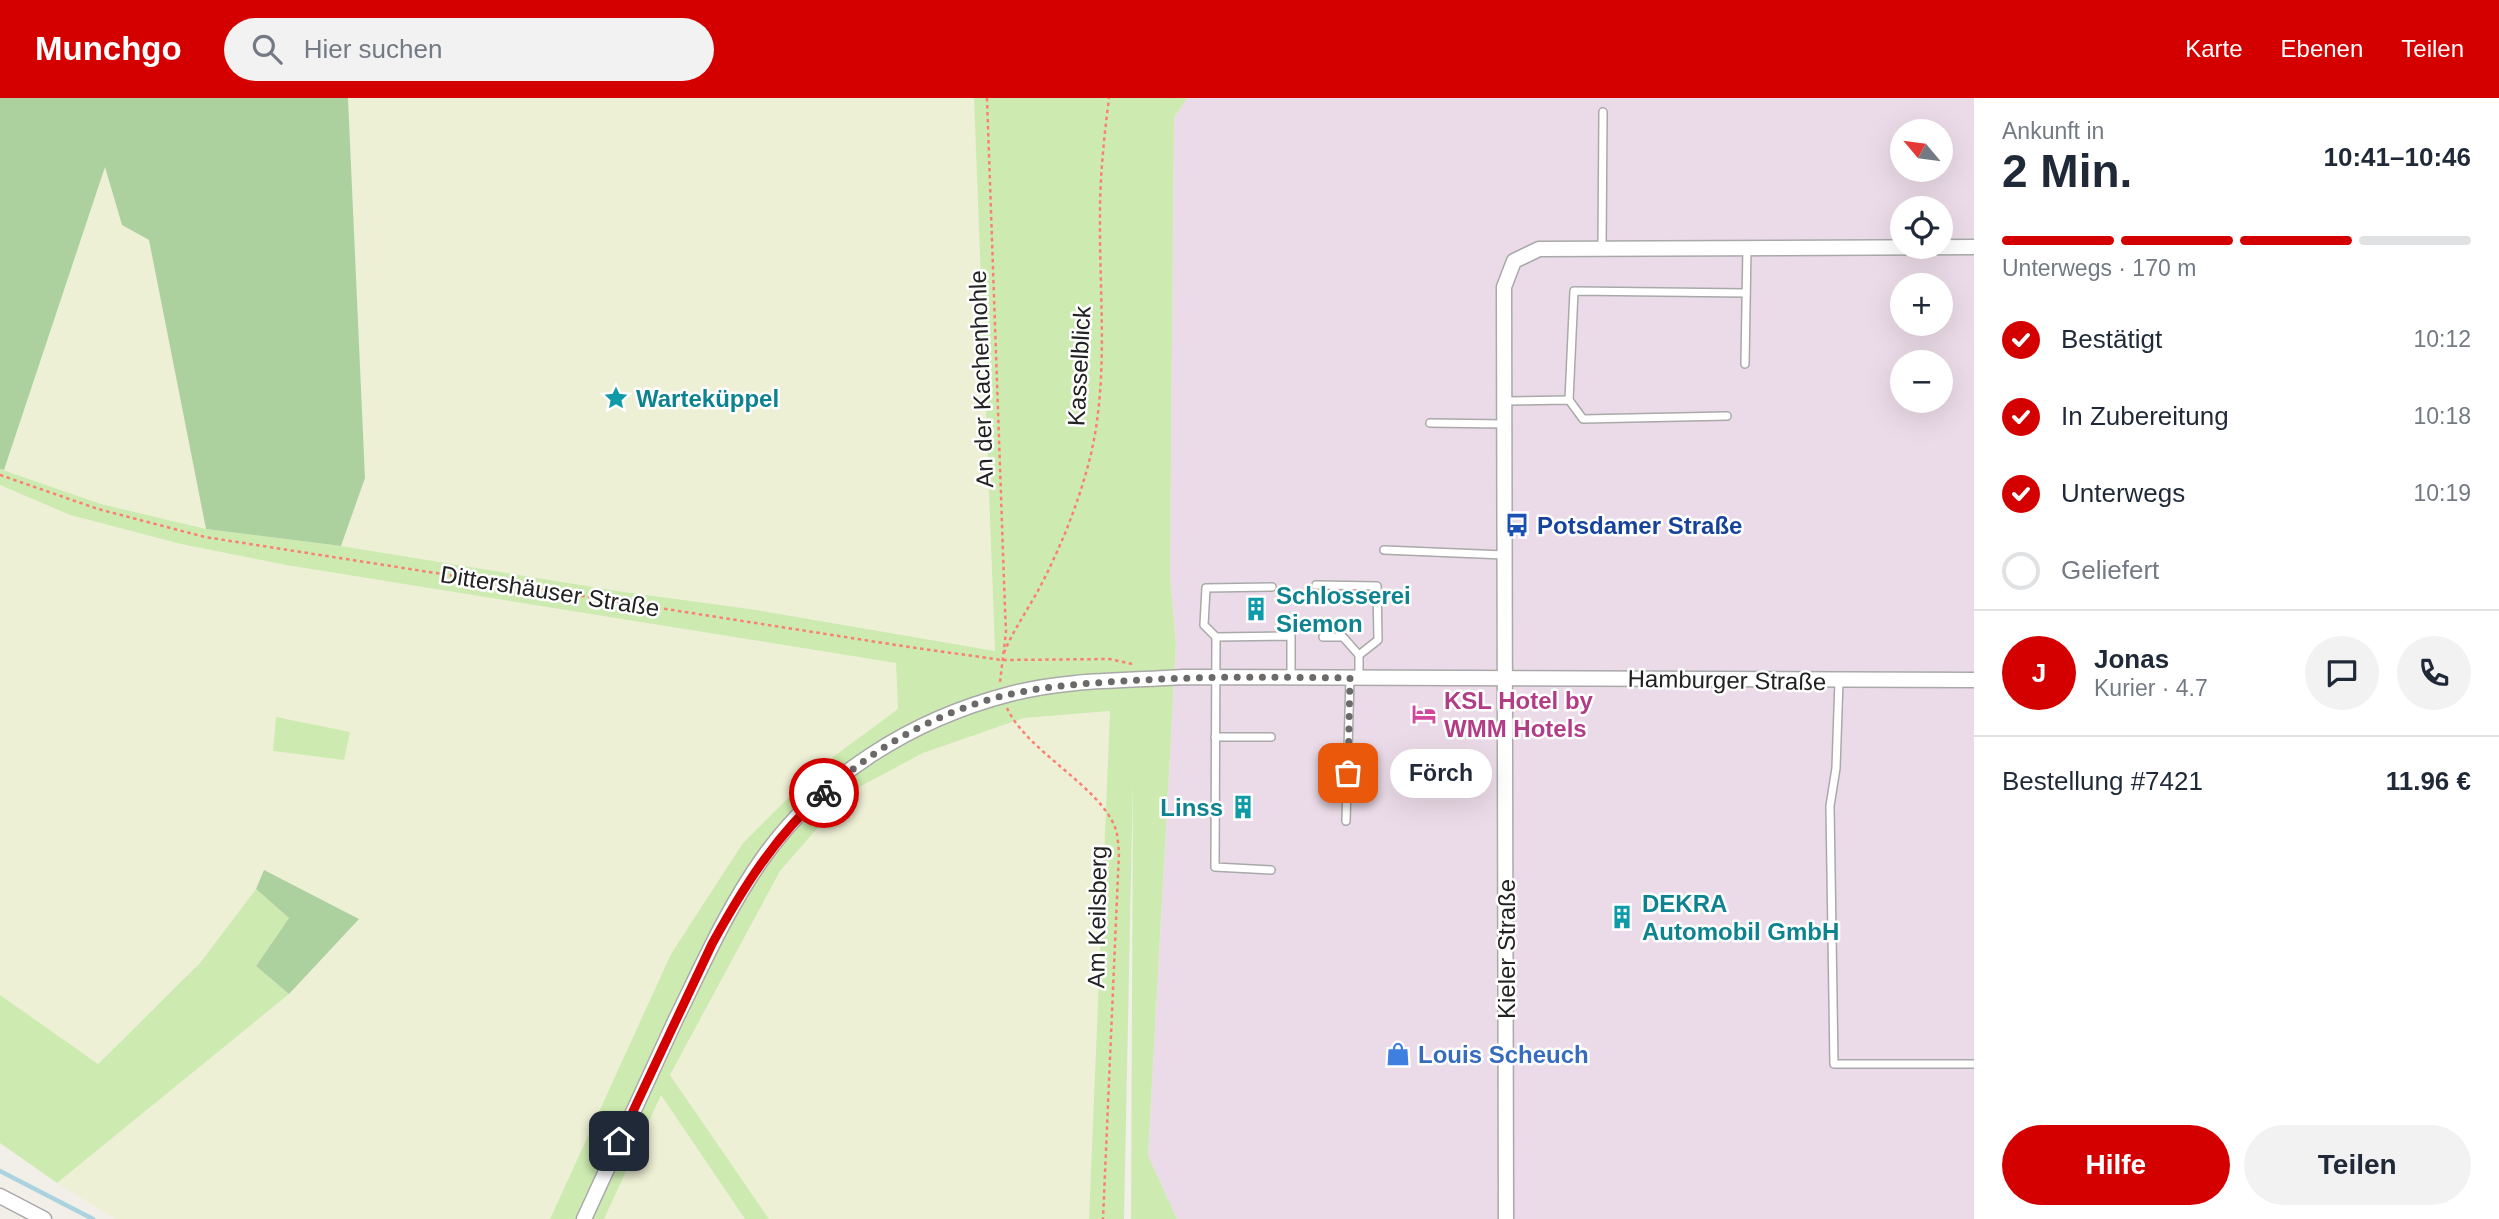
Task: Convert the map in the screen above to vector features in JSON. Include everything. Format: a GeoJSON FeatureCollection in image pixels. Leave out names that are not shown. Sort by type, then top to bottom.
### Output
{"type":"FeatureCollection","features":[{"type":"Feature","properties":{"kind":"street"},"geometry":{"type":"LineString","coordinates":[[1505,678],[1504,286],[1514,261],[1539,249],[1974,247]]}},
{"type":"Feature","properties":{"kind":"street","name":"Hamburger Straße"},"geometry":{"type":"LineString","coordinates":[[584,1219],[712,944],[764,857],[816,800],[871,754],[926,724],[964,708],[1002,696],[1060,684],[1215,677],[1974,680]]}},
{"type":"Feature","properties":{"kind":"street","name":"Kieler Straße"},"geometry":{"type":"LineString","coordinates":[[1505,678],[1506,1219]]}},
{"type":"Feature","properties":{"kind":"street"},"geometry":{"type":"LineString","coordinates":[[0,1196],[44,1219]]}},
{"type":"Feature","properties":{"kind":"lane"},"geometry":{"type":"LineString","coordinates":[[1602,248],[1603,112]]}},
{"type":"Feature","properties":{"kind":"lane"},"geometry":{"type":"LineString","coordinates":[[1745,364],[1747,248]]}},
{"type":"Feature","properties":{"kind":"lane"},"geometry":{"type":"LineString","coordinates":[[1727,416],[1583,419],[1569,400],[1574,291],[1746,293]]}},
{"type":"Feature","properties":{"kind":"lane"},"geometry":{"type":"LineString","coordinates":[[1505,401],[1569,400]]}},
{"type":"Feature","properties":{"kind":"lane"},"geometry":{"type":"LineString","coordinates":[[1430,423],[1505,424]]}},
{"type":"Feature","properties":{"kind":"lane"},"geometry":{"type":"LineString","coordinates":[[1384,550],[1505,555]]}},
{"type":"Feature","properties":{"kind":"lane"},"geometry":{"type":"LineString","coordinates":[[1316,585],[1377,586],[1378,640],[1359,655],[1354,678],[1346,821]]}},
{"type":"Feature","properties":{"kind":"lane"},"geometry":{"type":"LineString","coordinates":[[1272,587],[1206,588],[1204,625],[1216,637],[1291,636],[1291,678]]}},
{"type":"Feature","properties":{"kind":"lane"},"geometry":{"type":"LineString","coordinates":[[1216,637],[1214,867],[1271,870]]}},
{"type":"Feature","properties":{"kind":"lane"},"geometry":{"type":"LineString","coordinates":[[1323,637],[1343,637],[1359,655]]}},
{"type":"Feature","properties":{"kind":"lane"},"geometry":{"type":"LineString","coordinates":[[1839,681],[1836,768],[1830,806],[1833,1064],[1974,1064]]}},
{"type":"Feature","properties":{"kind":"lane"},"geometry":{"type":"LineString","coordinates":[[1216,737],[1271,737]]}},
{"type":"Feature","properties":{"kind":"path","name":"An der Kachenhohle"},"geometry":{"type":"LineString","coordinates":[[987,98],[1006,609],[1002,660]]}},
{"type":"Feature","properties":{"kind":"path","name":"Kasselblick"},"geometry":{"type":"LineString","coordinates":[[1002,660],[1012,634],[1056,556],[1070,522],[1091,454],[1101,384],[1100,212],[1109,98]]}},
{"type":"Feature","properties":{"kind":"path","name":"Dittershäuser Straße"},"geometry":{"type":"LineString","coordinates":[[0,475],[98,509],[205,537],[1002,660],[1109,659]]}},
{"type":"Feature","properties":{"kind":"path","name":"Am Keilsberg"},"geometry":{"type":"LineString","coordinates":[[1002,660],[999,678],[1002,696],[1010,714],[1026,734],[1091,796],[1110,818],[1116,831],[1119,864],[1103,1219]]}},
{"type":"Feature","properties":{"kind":"shaded area"},"geometry":{"type":"Polygon","coordinates":[[[1187,98],[1974,98],[1974,1219],[1177,1219],[1148,1157],[1176,645],[1170,576],[1174,118],[1187,98]]]}},
{"type":"Feature","properties":{"kind":"green space"},"geometry":{"type":"Polygon","coordinates":[[[0,98],[348,98],[365,478],[341,546],[206,529],[149,240],[122,225],[105,167],[4,470],[0,469],[0,98]]]}},
{"type":"Feature","properties":{"kind":"green space"},"geometry":{"type":"Polygon","coordinates":[[[348,98],[974,98],[995,651],[750,609],[624,592],[341,546],[365,478],[348,98]]]}},
{"type":"Feature","properties":{"kind":"green space"},"geometry":{"type":"Polygon","coordinates":[[[974,98],[1187,98],[1174,118],[1170,576],[1176,645],[1148,1156],[1177,1219],[1131,1219],[1133,780],[1124,1219],[1089,1219],[1110,711],[1024,718],[923,753],[848,793],[780,871],[670,1075],[769,1219],[745,1219],[661,1095],[604,1219],[550,1219],[671,954],[743,843],[818,768],[898,709],[896,663],[286,565],[181,544],[70,515],[0,485],[0,469],[101,504],[206,529],[341,546],[624,592],[750,609],[995,651],[974,98]]]}},
{"type":"Feature","properties":{"kind":"green space"},"geometry":{"type":"Polygon","coordinates":[[[105,166],[122,225],[149,240],[206,529],[101,504],[4,470],[105,166]]]}},
{"type":"Feature","properties":{"kind":"green space"},"geometry":{"type":"Polygon","coordinates":[[[0,485],[70,515],[181,544],[286,565],[896,663],[898,709],[818,768],[671,954],[550,1219],[115,1219],[57,1183],[289,994],[359,919],[264,871],[256,889],[200,963],[97,1064],[0,995],[0,485]]]}},
{"type":"Feature","properties":{"kind":"green space"},"geometry":{"type":"Polygon","coordinates":[[[1110,711],[1089,1219],[769,1219],[670,1075],[780,871],[848,793],[923,753],[1024,718],[1110,711]]]}},
{"type":"Feature","properties":{"kind":"green space"},"geometry":{"type":"Polygon","coordinates":[[[276,717],[350,732],[344,760],[273,751],[276,717]]]}},
{"type":"Feature","properties":{"kind":"green space"},"geometry":{"type":"Polygon","coordinates":[[[264,870],[359,919],[289,994],[256,966],[289,918],[256,889],[264,870]]]}},
{"type":"Feature","properties":{"kind":"green space"},"geometry":{"type":"Polygon","coordinates":[[[256,889],[289,918],[256,966],[289,994],[57,1183],[0,1143],[0,995],[98,1064],[200,963],[256,889]]]}},
{"type":"Feature","properties":{"kind":"green space"},"geometry":{"type":"Polygon","coordinates":[[[661,1094],[745,1219],[604,1219],[661,1094]]]}},
{"type":"Feature","properties":{"kind":"waterway"},"geometry":{"type":"LineString","coordinates":[[0,1171],[93,1219]]}},
{"type":"Feature","properties":{"kind":"way so far"},"geometry":{"type":"LineString","coordinates":[[824,793],[871,754],[912,731],[964,708],[1013,693],[1060,684],[1184,677],[1350,678],[1348,773]]}},
{"type":"Feature","properties":{"kind":"place","name":"Warteküppel"},"geometry":{"type":"Point","coordinates":[616,398]}},
{"type":"Feature","properties":{"kind":"place","name":"Potsdamer Straße"},"geometry":{"type":"Point","coordinates":[1517,525]}},
{"type":"Feature","properties":{"kind":"place","name":"Schlosserei Siemon"},"geometry":{"type":"Point","coordinates":[1256,609]}},
{"type":"Feature","properties":{"kind":"place","name":"KSL Hotel by WMM Hotels"},"geometry":{"type":"Point","coordinates":[1424,714]}},
{"type":"Feature","properties":{"kind":"place","name":"Förch"},"geometry":{"type":"Point","coordinates":[1348,773]}},
{"type":"Feature","properties":{"kind":"place","name":"Linss"},"geometry":{"type":"Point","coordinates":[1243,807]}},
{"type":"Feature","properties":{"kind":"place","name":"DEKRA Automobil GmbH"},"geometry":{"type":"Point","coordinates":[1622,917]}},
{"type":"Feature","properties":{"kind":"place","name":"Louis Scheuch"},"geometry":{"type":"Point","coordinates":[1398,1054]}},
{"type":"Feature","properties":{"kind":"route"},"geometry":{"type":"LineString","coordinates":[[619,1141],[712,944],[748,882],[788,828],[824,793]]}}]}
